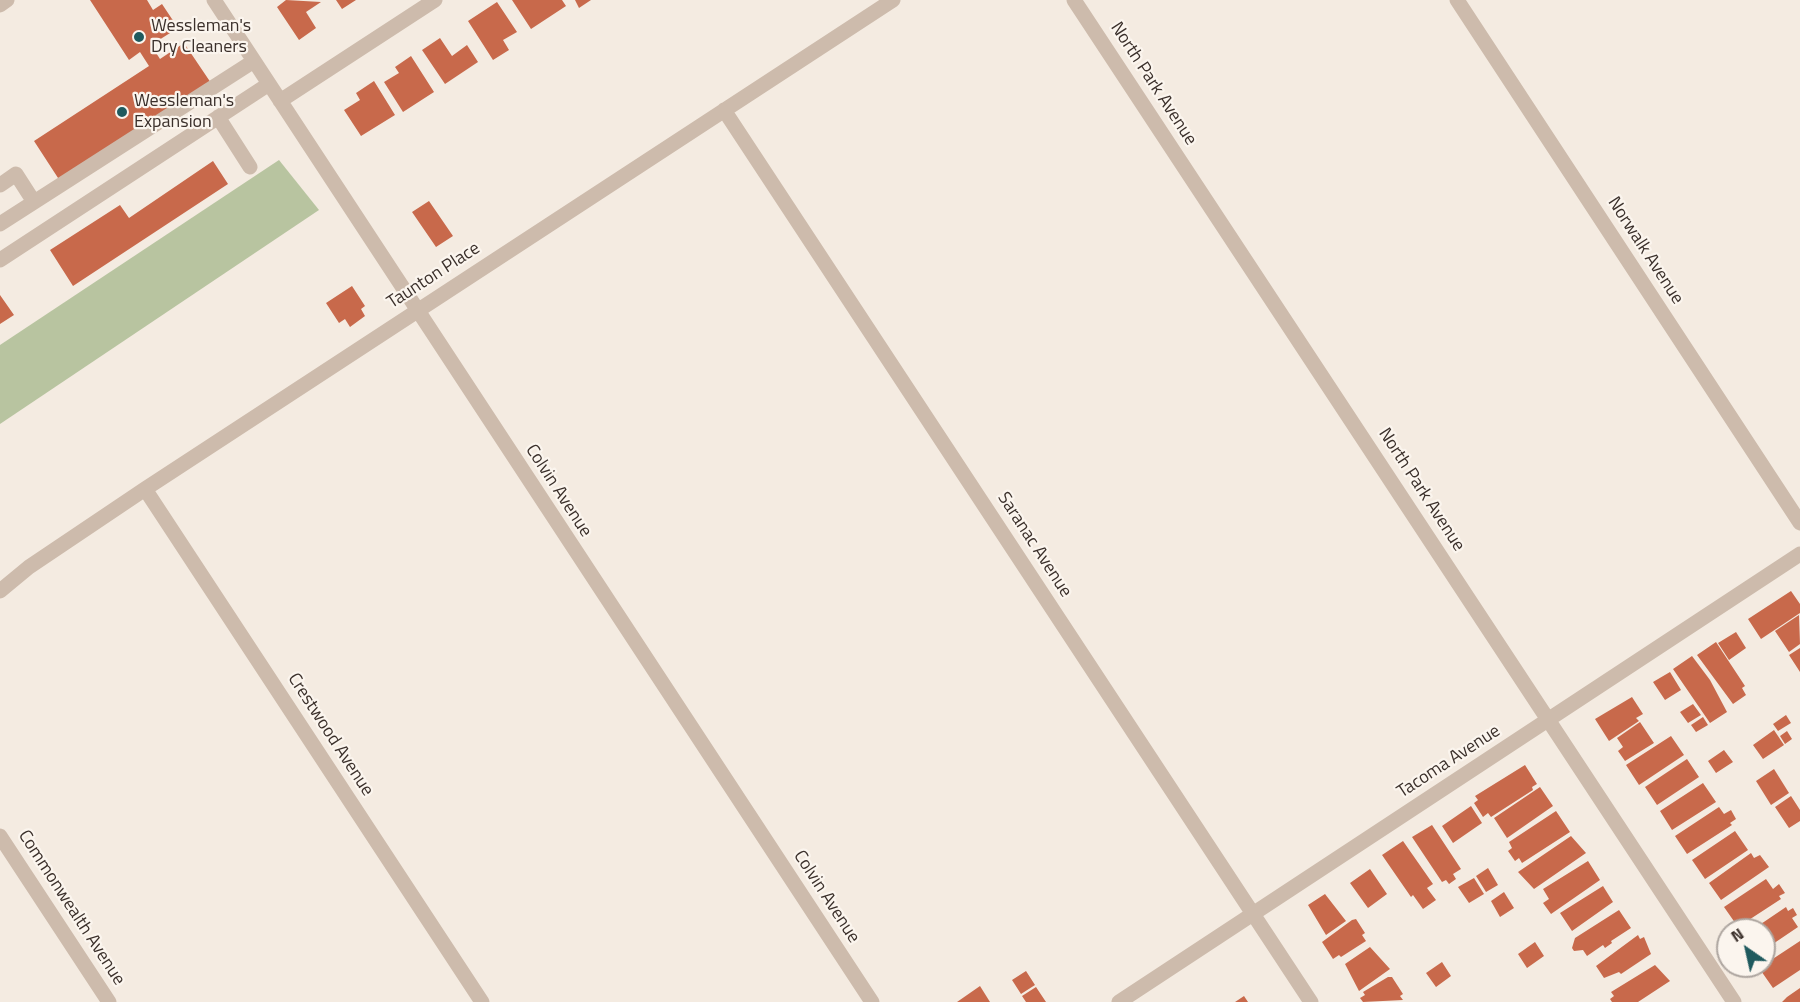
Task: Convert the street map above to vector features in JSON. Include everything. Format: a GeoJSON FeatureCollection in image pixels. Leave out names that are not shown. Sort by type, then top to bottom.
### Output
{"type":"FeatureCollection","features":[{"type":"Feature","properties":{"kind":"street"},"geometry":{"type":"LineString","coordinates":[[0,5],[7,0]]}},
{"type":"Feature","properties":{"kind":"street","name":"Colvin Avenue"},"geometry":{"type":"LineString","coordinates":[[214,0],[872,1002]]}},
{"type":"Feature","properties":{"kind":"street"},"geometry":{"type":"LineString","coordinates":[[280,101],[435,0]]}},
{"type":"Feature","properties":{"kind":"street","name":"Taunton Place"},"geometry":{"type":"LineString","coordinates":[[0,591],[29,567],[145,489],[892,0]]}},
{"type":"Feature","properties":{"kind":"street","name":"North Park Avenue"},"geometry":{"type":"LineString","coordinates":[[1074,0],[1734,1002]]}},
{"type":"Feature","properties":{"kind":"street","name":"Norwalk Avenue"},"geometry":{"type":"LineString","coordinates":[[1457,0],[1800,523]]}},
{"type":"Feature","properties":{"kind":"street"},"geometry":{"type":"LineString","coordinates":[[0,224],[254,61]]}},
{"type":"Feature","properties":{"kind":"street"},"geometry":{"type":"LineString","coordinates":[[0,260],[269,84]]}},
{"type":"Feature","properties":{"kind":"street","name":"Saranac Avenue"},"geometry":{"type":"LineString","coordinates":[[724,110],[1311,1002]]}},
{"type":"Feature","properties":{"kind":"street"},"geometry":{"type":"LineString","coordinates":[[218,117],[250,167]]}},
{"type":"Feature","properties":{"kind":"street"},"geometry":{"type":"LineString","coordinates":[[0,185],[16,174],[34,202]]}},
{"type":"Feature","properties":{"kind":"street","name":"Crestwood Avenue"},"geometry":{"type":"LineString","coordinates":[[145,489],[482,1002]]}},
{"type":"Feature","properties":{"kind":"street","name":"Tacoma Avenue"},"geometry":{"type":"LineString","coordinates":[[1119,1002],[1800,554]]}},
{"type":"Feature","properties":{"kind":"street","name":"Commonwealth Avenue"},"geometry":{"type":"LineString","coordinates":[[0,836],[109,1002]]}},
{"type":"Feature","properties":{"kind":"green space"},"geometry":{"type":"Polygon","coordinates":[[[279,160],[319,210],[0,424],[0,345],[279,160]]]}},
{"type":"Feature","properties":{"kind":"building","name":"Wessleman's Expansion"},"geometry":{"type":"Polygon","coordinates":[[[90,0],[147,0],[153,10],[162,4],[178,28],[151,45],[160,59],[184,43],[211,83],[60,181],[34,141],[149,66],[140,52],[129,60],[90,0]]]}},
{"type":"Feature","properties":{"kind":"building"},"geometry":{"type":"Polygon","coordinates":[[[286,0],[321,2],[306,12],[316,28],[299,40],[277,7],[286,0]]]}},
{"type":"Feature","properties":{"kind":"building"},"geometry":{"type":"Polygon","coordinates":[[[336,0],[356,0],[342,9],[336,0]]]}},
{"type":"Feature","properties":{"kind":"building"},"geometry":{"type":"Polygon","coordinates":[[[512,0],[562,0],[566,6],[531,29],[512,0]]]}},
{"type":"Feature","properties":{"kind":"building"},"geometry":{"type":"Polygon","coordinates":[[[575,0],[591,0],[579,8],[575,0]]]}},
{"type":"Feature","properties":{"kind":"building"},"geometry":{"type":"Polygon","coordinates":[[[497,2],[517,32],[503,40],[509,50],[493,60],[468,21],[497,2]]]}},
{"type":"Feature","properties":{"kind":"building"},"geometry":{"type":"Polygon","coordinates":[[[440,38],[452,56],[467,45],[478,62],[445,84],[422,50],[440,38]]]}},
{"type":"Feature","properties":{"kind":"building"},"geometry":{"type":"Polygon","coordinates":[[[411,56],[434,92],[403,112],[384,82],[399,73],[395,67],[411,56]]]}},
{"type":"Feature","properties":{"kind":"building"},"geometry":{"type":"Polygon","coordinates":[[[374,81],[395,115],[361,136],[344,110],[360,100],[356,93],[374,81]]]}},
{"type":"Feature","properties":{"kind":"building"},"geometry":{"type":"Polygon","coordinates":[[[213,161],[228,184],[73,286],[50,250],[120,205],[129,218],[213,161]]]}},
{"type":"Feature","properties":{"kind":"building"},"geometry":{"type":"Polygon","coordinates":[[[429,201],[453,236],[436,247],[412,212],[429,201]]]}},
{"type":"Feature","properties":{"kind":"building"},"geometry":{"type":"Polygon","coordinates":[[[352,286],[365,306],[361,309],[365,316],[350,327],[345,319],[339,323],[326,303],[352,286]]]}},
{"type":"Feature","properties":{"kind":"building"},"geometry":{"type":"Polygon","coordinates":[[[0,295],[14,315],[0,324],[0,295]]]}},
{"type":"Feature","properties":{"kind":"building"},"geometry":{"type":"Polygon","coordinates":[[[1791,591],[1800,604],[1800,613],[1761,639],[1748,619],[1791,591]]]}},
{"type":"Feature","properties":{"kind":"building"},"geometry":{"type":"Polygon","coordinates":[[[1799,615],[1800,644],[1789,652],[1775,631],[1799,615]]]}},
{"type":"Feature","properties":{"kind":"building"},"geometry":{"type":"Polygon","coordinates":[[[1736,632],[1746,648],[1729,660],[1718,643],[1736,632]]]}},
{"type":"Feature","properties":{"kind":"building"},"geometry":{"type":"Polygon","coordinates":[[[1716,642],[1745,686],[1742,688],[1746,695],[1733,704],[1697,655],[1716,642]]]}},
{"type":"Feature","properties":{"kind":"building"},"geometry":{"type":"Polygon","coordinates":[[[1800,648],[1800,672],[1789,655],[1800,648]]]}},
{"type":"Feature","properties":{"kind":"building"},"geometry":{"type":"Polygon","coordinates":[[[1692,656],[1710,680],[1727,712],[1710,723],[1673,669],[1692,656]]]}},
{"type":"Feature","properties":{"kind":"building"},"geometry":{"type":"Polygon","coordinates":[[[1670,672],[1681,690],[1665,700],[1653,682],[1670,672]]]}},
{"type":"Feature","properties":{"kind":"building"},"geometry":{"type":"Polygon","coordinates":[[[1632,697],[1643,714],[1636,718],[1639,721],[1609,741],[1595,719],[1632,697]]]}},
{"type":"Feature","properties":{"kind":"building"},"geometry":{"type":"Polygon","coordinates":[[[1693,704],[1701,715],[1688,723],[1680,712],[1693,704]]]}},
{"type":"Feature","properties":{"kind":"building"},"geometry":{"type":"Polygon","coordinates":[[[1786,715],[1791,723],[1778,731],[1773,724],[1786,715]]]}},
{"type":"Feature","properties":{"kind":"building"},"geometry":{"type":"Polygon","coordinates":[[[1703,717],[1708,725],[1696,732],[1691,725],[1703,717]]]}},
{"type":"Feature","properties":{"kind":"building"},"geometry":{"type":"Polygon","coordinates":[[[1640,722],[1654,743],[1625,761],[1618,751],[1623,747],[1617,738],[1640,722]]]}},
{"type":"Feature","properties":{"kind":"building"},"geometry":{"type":"Polygon","coordinates":[[[1774,730],[1784,745],[1763,759],[1753,745],[1774,730]]]}},
{"type":"Feature","properties":{"kind":"building"},"geometry":{"type":"Polygon","coordinates":[[[1787,731],[1792,739],[1785,744],[1780,736],[1787,731]]]}},
{"type":"Feature","properties":{"kind":"building"},"geometry":{"type":"Polygon","coordinates":[[[1671,736],[1684,755],[1639,785],[1626,765],[1671,736]]]}},
{"type":"Feature","properties":{"kind":"building"},"geometry":{"type":"Polygon","coordinates":[[[1724,750],[1733,762],[1716,773],[1708,761],[1724,750]]]}},
{"type":"Feature","properties":{"kind":"building"},"geometry":{"type":"Polygon","coordinates":[[[1687,759],[1699,777],[1657,805],[1645,787],[1687,759]]]}},
{"type":"Feature","properties":{"kind":"building"},"geometry":{"type":"Polygon","coordinates":[[[1525,765],[1537,784],[1532,787],[1533,790],[1491,817],[1488,813],[1483,817],[1474,803],[1478,800],[1475,796],[1525,765]]]}},
{"type":"Feature","properties":{"kind":"building"},"geometry":{"type":"Polygon","coordinates":[[[1774,769],[1789,793],[1771,805],[1756,781],[1774,769]]]}},
{"type":"Feature","properties":{"kind":"building"},"geometry":{"type":"Polygon","coordinates":[[[1703,783],[1716,802],[1672,830],[1660,811],[1703,783]]]}},
{"type":"Feature","properties":{"kind":"building"},"geometry":{"type":"Polygon","coordinates":[[[1540,787],[1553,806],[1507,838],[1494,818],[1540,787]]]}},
{"type":"Feature","properties":{"kind":"building"},"geometry":{"type":"Polygon","coordinates":[[[1791,796],[1800,810],[1800,821],[1789,828],[1775,807],[1791,796]]]}},
{"type":"Feature","properties":{"kind":"building"},"geometry":{"type":"Polygon","coordinates":[[[1471,806],[1482,823],[1453,843],[1442,826],[1471,806]]]}},
{"type":"Feature","properties":{"kind":"building"},"geometry":{"type":"Polygon","coordinates":[[[1719,807],[1724,814],[1731,810],[1736,819],[1730,823],[1732,825],[1687,854],[1675,836],[1719,807]]]}},
{"type":"Feature","properties":{"kind":"building"},"geometry":{"type":"Polygon","coordinates":[[[1556,811],[1570,832],[1522,863],[1519,858],[1515,861],[1508,851],[1512,848],[1509,842],[1556,811]]]}},
{"type":"Feature","properties":{"kind":"building"},"geometry":{"type":"Polygon","coordinates":[[[1432,825],[1461,869],[1453,874],[1456,879],[1449,884],[1446,880],[1442,882],[1412,837],[1432,825]]]}},
{"type":"Feature","properties":{"kind":"building"},"geometry":{"type":"Polygon","coordinates":[[[1735,831],[1748,850],[1705,879],[1692,860],[1735,831]]]}},
{"type":"Feature","properties":{"kind":"building"},"geometry":{"type":"Polygon","coordinates":[[[1571,836],[1586,853],[1534,889],[1518,872],[1571,836]]]}},
{"type":"Feature","properties":{"kind":"building"},"geometry":{"type":"Polygon","coordinates":[[[1403,841],[1433,884],[1427,888],[1436,900],[1423,909],[1413,895],[1411,897],[1382,855],[1403,841]]]}},
{"type":"Feature","properties":{"kind":"building"},"geometry":{"type":"Polygon","coordinates":[[[1751,853],[1754,858],[1760,855],[1769,867],[1721,900],[1709,883],[1751,853]]]}},
{"type":"Feature","properties":{"kind":"building"},"geometry":{"type":"Polygon","coordinates":[[[1588,861],[1600,880],[1551,914],[1543,903],[1549,899],[1543,889],[1588,861]]]}},
{"type":"Feature","properties":{"kind":"building"},"geometry":{"type":"Polygon","coordinates":[[[1488,868],[1498,885],[1486,892],[1476,876],[1488,868]]]}},
{"type":"Feature","properties":{"kind":"building"},"geometry":{"type":"Polygon","coordinates":[[[1370,869],[1387,894],[1368,908],[1350,883],[1370,869]]]}},
{"type":"Feature","properties":{"kind":"building"},"geometry":{"type":"Polygon","coordinates":[[[1474,878],[1484,894],[1469,903],[1458,887],[1474,878]]]}},
{"type":"Feature","properties":{"kind":"building"},"geometry":{"type":"Polygon","coordinates":[[[1766,879],[1773,889],[1779,884],[1785,893],[1779,896],[1781,899],[1752,918],[1732,918],[1724,907],[1766,879]]]}},
{"type":"Feature","properties":{"kind":"building"},"geometry":{"type":"Polygon","coordinates":[[[1603,886],[1613,902],[1572,931],[1560,913],[1603,886]]]}},
{"type":"Feature","properties":{"kind":"building"},"geometry":{"type":"Polygon","coordinates":[[[1504,892],[1514,908],[1500,917],[1491,901],[1504,892]]]}},
{"type":"Feature","properties":{"kind":"building"},"geometry":{"type":"Polygon","coordinates":[[[1325,894],[1346,921],[1326,935],[1308,905],[1325,894]]]}},
{"type":"Feature","properties":{"kind":"building"},"geometry":{"type":"Polygon","coordinates":[[[1786,907],[1788,911],[1793,908],[1797,915],[1792,918],[1798,927],[1776,942],[1776,918],[1770,918],[1786,907]]]}},
{"type":"Feature","properties":{"kind":"building"},"geometry":{"type":"Polygon","coordinates":[[[1619,910],[1631,928],[1611,941],[1612,943],[1605,948],[1603,945],[1587,956],[1583,950],[1574,951],[1572,948],[1575,938],[1619,910]]]}},
{"type":"Feature","properties":{"kind":"building"},"geometry":{"type":"Polygon","coordinates":[[[1356,919],[1365,933],[1362,935],[1366,941],[1341,957],[1339,955],[1333,959],[1322,942],[1356,919]]]}},
{"type":"Feature","properties":{"kind":"building"},"geometry":{"type":"Polygon","coordinates":[[[1638,935],[1640,939],[1644,937],[1651,954],[1621,974],[1619,972],[1604,978],[1596,966],[1638,935]]]}},
{"type":"Feature","properties":{"kind":"building"},"geometry":{"type":"Polygon","coordinates":[[[1800,941],[1800,970],[1773,988],[1766,978],[1776,978],[1776,957],[1800,941]]]}},
{"type":"Feature","properties":{"kind":"building"},"geometry":{"type":"Polygon","coordinates":[[[1535,942],[1544,956],[1527,968],[1518,954],[1535,942]]]}},
{"type":"Feature","properties":{"kind":"building"},"geometry":{"type":"Polygon","coordinates":[[[1370,947],[1390,969],[1359,991],[1345,964],[1370,947]]]}},
{"type":"Feature","properties":{"kind":"building"},"geometry":{"type":"Polygon","coordinates":[[[1442,962],[1451,976],[1436,987],[1426,973],[1442,962]]]}},
{"type":"Feature","properties":{"kind":"building"},"geometry":{"type":"Polygon","coordinates":[[[1655,965],[1670,981],[1638,1002],[1612,1002],[1610,999],[1614,996],[1611,992],[1655,965]]]}},
{"type":"Feature","properties":{"kind":"building"},"geometry":{"type":"Polygon","coordinates":[[[1026,971],[1035,985],[1021,994],[1012,980],[1026,971]]]}},
{"type":"Feature","properties":{"kind":"building"},"geometry":{"type":"Polygon","coordinates":[[[1388,977],[1392,977],[1403,994],[1400,996],[1403,1000],[1363,1002],[1360,998],[1365,995],[1363,992],[1388,977]]]}},
{"type":"Feature","properties":{"kind":"building"},"geometry":{"type":"Polygon","coordinates":[[[980,986],[990,1002],[957,1002],[980,986]]]}},
{"type":"Feature","properties":{"kind":"building"},"geometry":{"type":"Polygon","coordinates":[[[1036,987],[1046,1002],[1026,1002],[1022,996],[1036,987]]]}},
{"type":"Feature","properties":{"kind":"building"},"geometry":{"type":"Polygon","coordinates":[[[1800,988],[1800,1002],[1782,1002],[1787,997],[1800,988]]]}},
{"type":"Feature","properties":{"kind":"building"},"geometry":{"type":"Polygon","coordinates":[[[1244,996],[1248,1002],[1235,1002],[1244,996]]]}},
{"type":"Feature","properties":{"kind":"place","name":"Wessleman's Dry Cleaners"},"geometry":{"type":"Point","coordinates":[139,37]}},
{"type":"Feature","properties":{"kind":"place","name":"Wessleman's Expansion"},"geometry":{"type":"Point","coordinates":[122,112]}}]}
